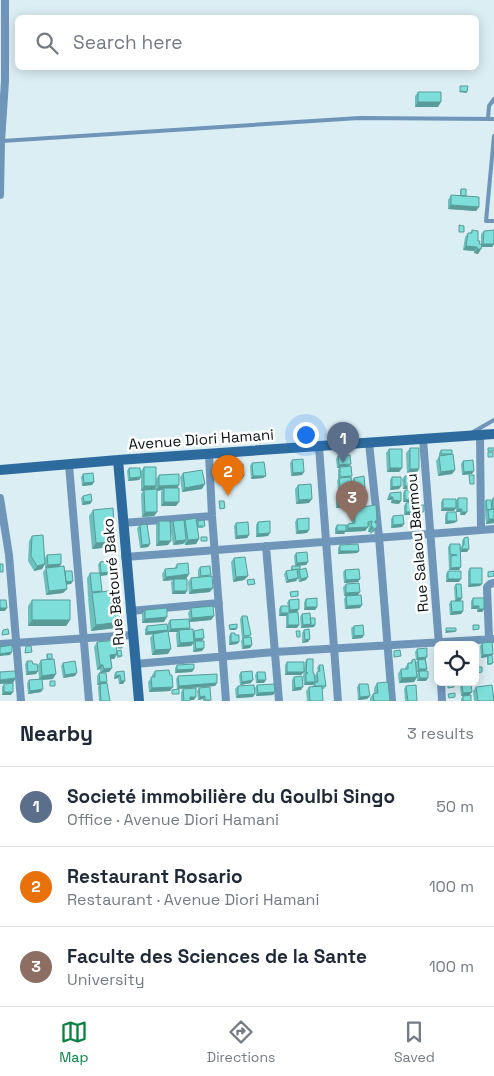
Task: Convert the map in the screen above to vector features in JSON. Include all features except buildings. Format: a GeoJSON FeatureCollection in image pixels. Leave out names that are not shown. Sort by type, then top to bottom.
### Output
{"type":"FeatureCollection","features":[{"type":"Feature","properties":{"kind":"main road","name":"Avenue Diori Hamani"},"geometry":{"type":"LineString","coordinates":[[0,470],[494,434]]}},
{"type":"Feature","properties":{"kind":"main road","name":"Rue Batouré Bako"},"geometry":{"type":"LineString","coordinates":[[118,460],[139,701]]}},
{"type":"Feature","properties":{"kind":"street"},"geometry":{"type":"LineString","coordinates":[[0,195],[0,142],[5,81],[5,0]]}},
{"type":"Feature","properties":{"kind":"street"},"geometry":{"type":"LineString","coordinates":[[0,70],[5,81]]}},
{"type":"Feature","properties":{"kind":"street"},"geometry":{"type":"LineString","coordinates":[[480,435],[481,530]]}},
{"type":"Feature","properties":{"kind":"street","name":"Rue Salaou Barmou"},"geometry":{"type":"LineString","coordinates":[[423,439],[439,641]]}},
{"type":"Feature","properties":{"kind":"street"},"geometry":{"type":"LineString","coordinates":[[369,443],[379,537],[392,701]]}},
{"type":"Feature","properties":{"kind":"street"},"geometry":{"type":"LineString","coordinates":[[319,447],[338,701]]}},
{"type":"Feature","properties":{"kind":"street"},"geometry":{"type":"LineString","coordinates":[[209,454],[226,701]]}},
{"type":"Feature","properties":{"kind":"street"},"geometry":{"type":"LineString","coordinates":[[69,465],[89,701]]}},
{"type":"Feature","properties":{"kind":"street"},"geometry":{"type":"LineString","coordinates":[[0,498],[9,555],[21,701]]}},
{"type":"Feature","properties":{"kind":"street"},"geometry":{"type":"LineString","coordinates":[[123,523],[212,516]]}},
{"type":"Feature","properties":{"kind":"street"},"geometry":{"type":"LineString","coordinates":[[125,557],[325,540],[494,529]]}},
{"type":"Feature","properties":{"kind":"street"},"geometry":{"type":"LineString","coordinates":[[266,546],[279,701]]}},
{"type":"Feature","properties":{"kind":"street"},"geometry":{"type":"LineString","coordinates":[[0,556],[9,555]]}},
{"type":"Feature","properties":{"kind":"street"},"geometry":{"type":"LineString","coordinates":[[470,641],[491,639],[487,587],[494,583]]}},
{"type":"Feature","properties":{"kind":"street"},"geometry":{"type":"LineString","coordinates":[[130,610],[219,603]]}},
{"type":"Feature","properties":{"kind":"street"},"geometry":{"type":"LineString","coordinates":[[0,644],[132,635]]}},
{"type":"Feature","properties":{"kind":"street"},"geometry":{"type":"LineString","coordinates":[[135,664],[333,648],[434,644]]}},
{"type":"Feature","properties":{"kind":"street"},"geometry":{"type":"LineString","coordinates":[[441,686],[442,701]]}},
{"type":"Feature","properties":{"kind":"lane"},"geometry":{"type":"LineString","coordinates":[[488,119],[489,106],[494,99]]}},
{"type":"Feature","properties":{"kind":"lane"},"geometry":{"type":"LineString","coordinates":[[0,142],[359,118],[494,119]]}},
{"type":"Feature","properties":{"kind":"lane"},"geometry":{"type":"LineString","coordinates":[[494,136],[486,221],[494,221]]}},
{"type":"Feature","properties":{"kind":"lane"},"geometry":{"type":"LineString","coordinates":[[465,436],[494,420]]}},
{"type":"Feature","properties":{"kind":"place","name":"Societé immobilière du Goulbi Singo"},"geometry":{"type":"Point","coordinates":[343,463]}},
{"type":"Feature","properties":{"kind":"place","name":"Restaurant Rosario"},"geometry":{"type":"Point","coordinates":[228,496]}},
{"type":"Feature","properties":{"kind":"place","name":"Faculte des Sciences de la Sante"},"geometry":{"type":"Point","coordinates":[352,522]}}]}
